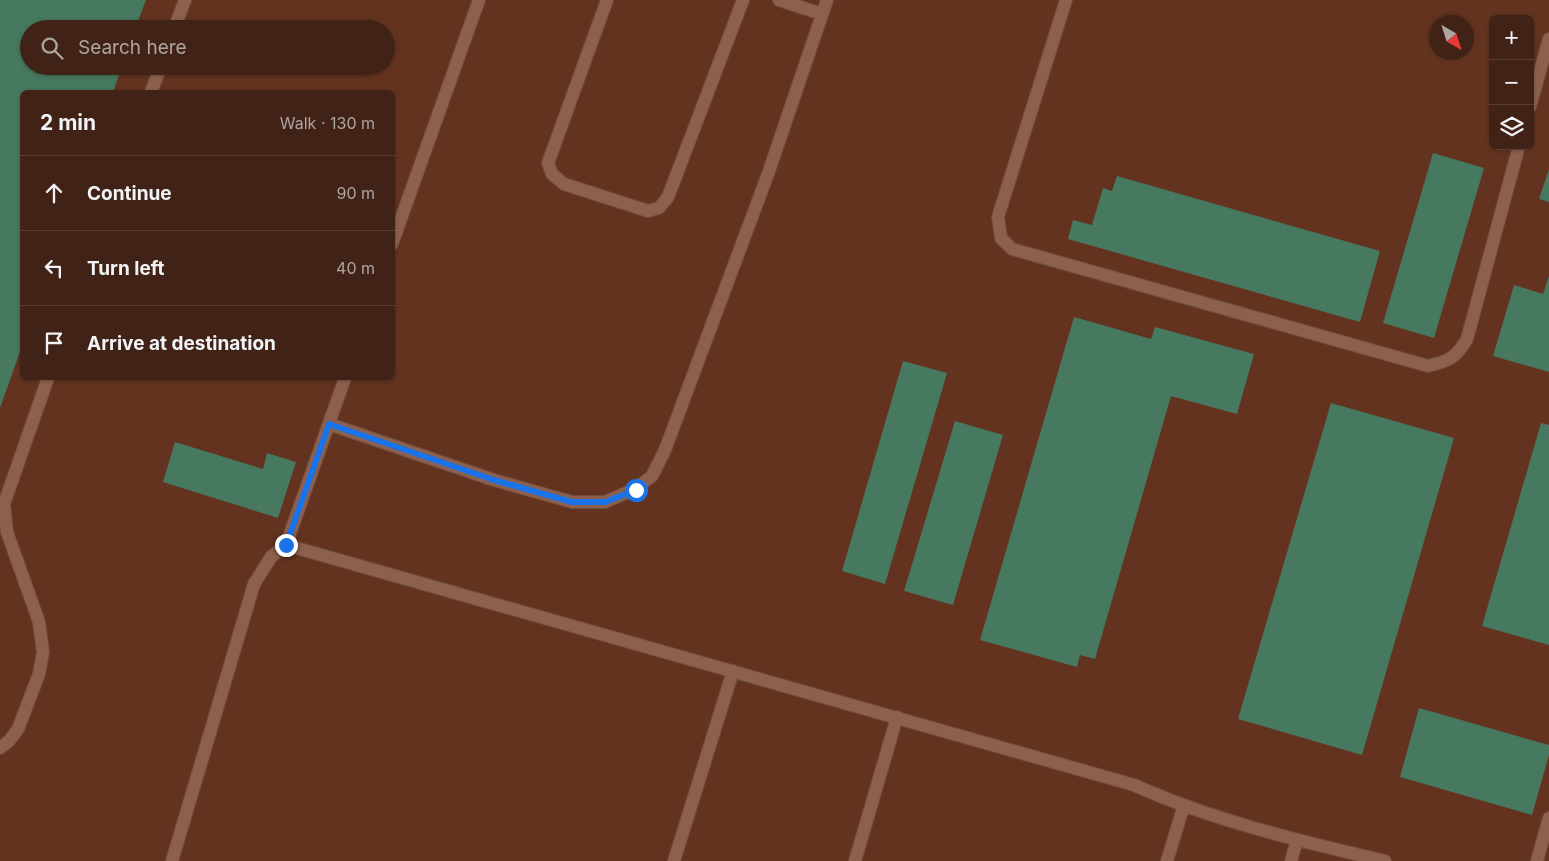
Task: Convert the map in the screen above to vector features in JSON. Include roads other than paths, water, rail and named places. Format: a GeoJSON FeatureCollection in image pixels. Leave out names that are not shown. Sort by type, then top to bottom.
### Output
{"type":"FeatureCollection","features":[{"type":"Feature","properties":{"kind":"lane"},"geometry":{"type":"LineString","coordinates":[[177,20],[185,0]]}},
{"type":"Feature","properties":{"kind":"lane"},"geometry":{"type":"LineString","coordinates":[[395,236],[479,0]]}},
{"type":"Feature","properties":{"kind":"lane"},"geometry":{"type":"LineString","coordinates":[[607,0],[548,163],[552,174],[564,184],[648,211],[659,208],[668,197],[743,0]]}},
{"type":"Feature","properties":{"kind":"lane"},"geometry":{"type":"LineString","coordinates":[[779,0],[822,14]]}},
{"type":"Feature","properties":{"kind":"lane"},"geometry":{"type":"LineString","coordinates":[[329,424],[494,480],[572,502],[605,502],[636,490],[652,476],[665,450],[765,184],[827,0]]}},
{"type":"Feature","properties":{"kind":"lane"},"geometry":{"type":"LineString","coordinates":[[1066,0],[998,217],[1001,238],[1012,249],[1428,366],[1447,362],[1459,352],[1467,339],[1519,150]]}},
{"type":"Feature","properties":{"kind":"lane"},"geometry":{"type":"LineString","coordinates":[[1531,105],[1549,38]]}},
{"type":"Feature","properties":{"kind":"lane"},"geometry":{"type":"LineString","coordinates":[[152,90],[158,75]]}},
{"type":"Feature","properties":{"kind":"lane"},"geometry":{"type":"LineString","coordinates":[[0,748],[9,741],[18,729],[39,674],[43,652],[39,622],[7,532],[4,504],[6,476],[47,380]]}},
{"type":"Feature","properties":{"kind":"lane"},"geometry":{"type":"LineString","coordinates":[[172,861],[254,584],[271,557],[286,545],[344,380]]}},
{"type":"Feature","properties":{"kind":"lane"},"geometry":{"type":"LineString","coordinates":[[286,545],[1134,785],[1184,805],[1297,840],[1385,861]]}},
{"type":"Feature","properties":{"kind":"lane"},"geometry":{"type":"LineString","coordinates":[[674,861],[733,671]]}},
{"type":"Feature","properties":{"kind":"lane"},"geometry":{"type":"LineString","coordinates":[[855,861],[897,717]]}},
{"type":"Feature","properties":{"kind":"lane"},"geometry":{"type":"LineString","coordinates":[[1167,861],[1184,805]]}},
{"type":"Feature","properties":{"kind":"lane"},"geometry":{"type":"LineString","coordinates":[[1537,861],[1549,818]]}},
{"type":"Feature","properties":{"kind":"lane"},"geometry":{"type":"LineString","coordinates":[[1291,861],[1297,840]]}}]}
